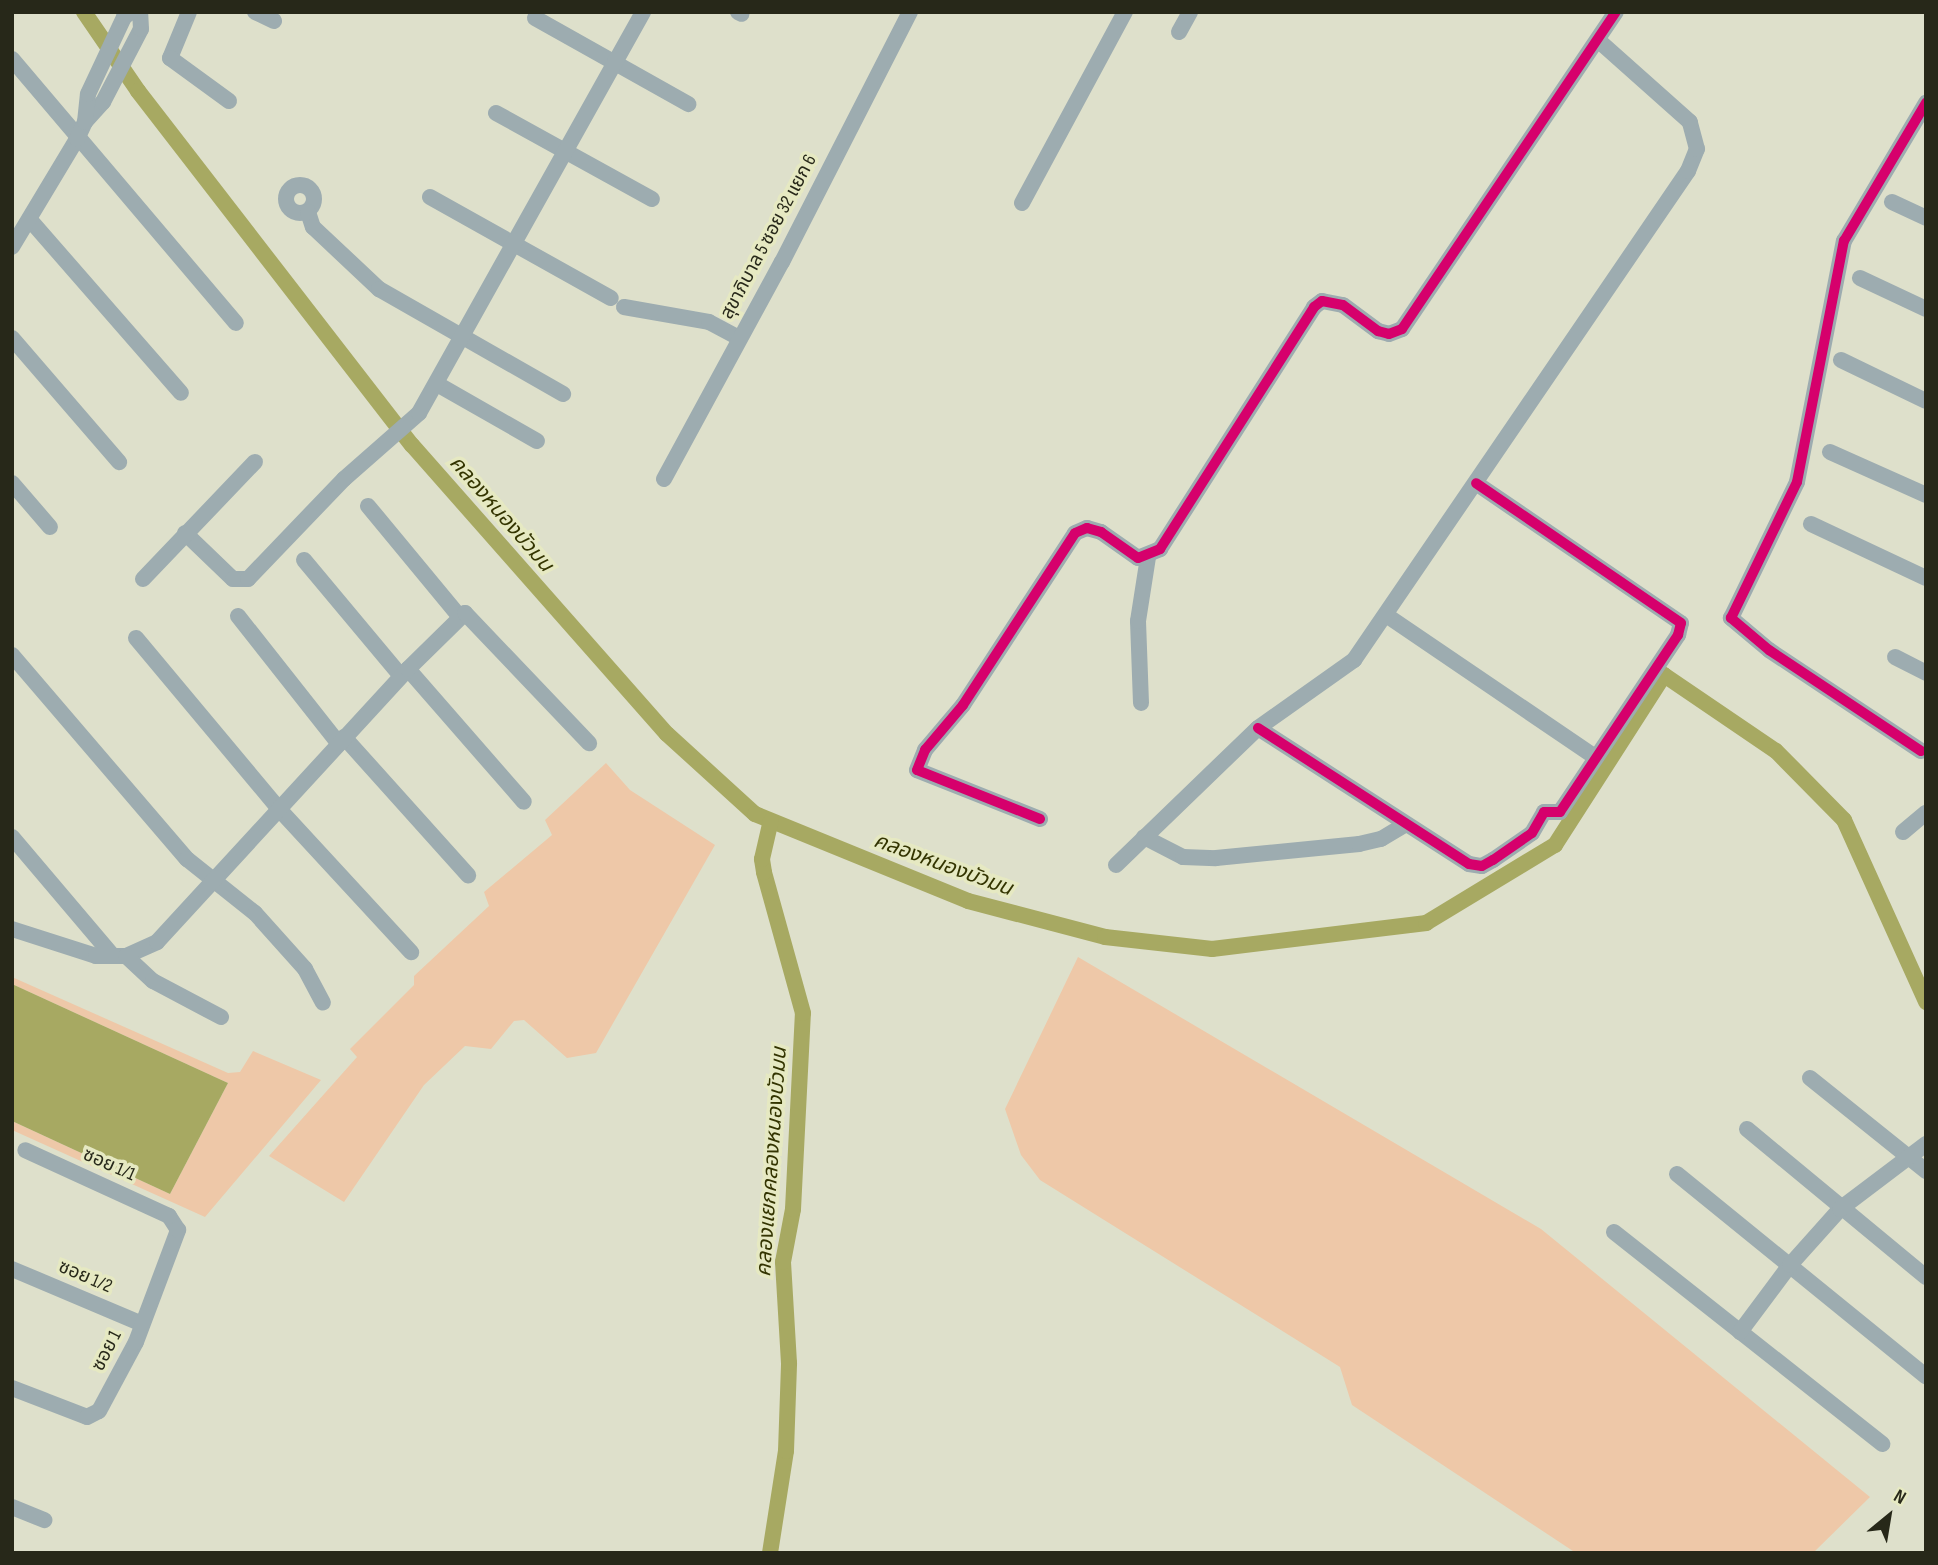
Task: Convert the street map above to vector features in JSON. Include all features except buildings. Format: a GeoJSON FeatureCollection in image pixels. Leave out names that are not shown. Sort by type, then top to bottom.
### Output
{"type":"FeatureCollection","features":[{"type":"Feature","properties":{"kind":"street"},"geometry":{"type":"LineString","coordinates":[[85,122],[88,94],[116,34],[131,12]]}},
{"type":"Feature","properties":{"kind":"street"},"geometry":{"type":"LineString","coordinates":[[12,247],[27,227],[85,122],[115,80],[141,29],[140,12]]}},
{"type":"Feature","properties":{"kind":"street"},"geometry":{"type":"LineString","coordinates":[[189,12],[170,58],[229,101]]}},
{"type":"Feature","properties":{"kind":"street"},"geometry":{"type":"LineString","coordinates":[[255,12],[274,22]]}},
{"type":"Feature","properties":{"kind":"street"},"geometry":{"type":"LineString","coordinates":[[185,533],[233,579],[248,579],[344,479],[412,419],[437,384],[643,12]]}},
{"type":"Feature","properties":{"kind":"street","name":"สุขาภิบาล 5 ซอย 32 แยก 6"},"geometry":{"type":"LineString","coordinates":[[663,480],[910,12]]}},
{"type":"Feature","properties":{"kind":"street"},"geometry":{"type":"LineString","coordinates":[[1022,203],[1125,12]]}},
{"type":"Feature","properties":{"kind":"street"},"geometry":{"type":"LineString","coordinates":[[1179,32],[1189,12]]}},
{"type":"Feature","properties":{"kind":"street"},"geometry":{"type":"LineString","coordinates":[[1140,703],[1138,621],[1148,557],[1169,536],[1314,307],[1332,301],[1389,334],[1409,322],[1616,12]]}},
{"type":"Feature","properties":{"kind":"street"},"geometry":{"type":"LineString","coordinates":[[535,18],[688,104]]}},
{"type":"Feature","properties":{"kind":"street"},"geometry":{"type":"LineString","coordinates":[[1116,865],[1258,728],[1343,671],[1386,615],[1688,171],[1697,149],[1690,121],[1598,40]]}},
{"type":"Feature","properties":{"kind":"street"},"geometry":{"type":"LineString","coordinates":[[12,59],[76,139],[236,323]]}},
{"type":"Feature","properties":{"kind":"street"},"geometry":{"type":"LineString","coordinates":[[1921,751],[1769,650],[1731,618],[1797,482],[1844,241],[1926,103]]}},
{"type":"Feature","properties":{"kind":"street"},"geometry":{"type":"LineString","coordinates":[[496,113],[652,199]]}},
{"type":"Feature","properties":{"kind":"street"},"geometry":{"type":"LineString","coordinates":[[430,197],[618,303],[709,322],[739,338]]}},
{"type":"Feature","properties":{"kind":"street"},"geometry":{"type":"LineString","coordinates":[[1892,202],[1926,218]]}},
{"type":"Feature","properties":{"kind":"street"},"geometry":{"type":"LineString","coordinates":[[308,212],[313,227],[379,289],[563,394]]}},
{"type":"Feature","properties":{"kind":"street"},"geometry":{"type":"LineString","coordinates":[[12,221],[27,227],[181,393]]}},
{"type":"Feature","properties":{"kind":"street"},"geometry":{"type":"LineString","coordinates":[[1860,278],[1926,309]]}},
{"type":"Feature","properties":{"kind":"street"},"geometry":{"type":"LineString","coordinates":[[12,338],[119,462]]}},
{"type":"Feature","properties":{"kind":"street"},"geometry":{"type":"LineString","coordinates":[[1841,360],[1926,401]]}},
{"type":"Feature","properties":{"kind":"street"},"geometry":{"type":"LineString","coordinates":[[437,384],[537,441]]}},
{"type":"Feature","properties":{"kind":"street"},"geometry":{"type":"LineString","coordinates":[[1830,452],[1926,495]]}},
{"type":"Feature","properties":{"kind":"street"},"geometry":{"type":"LineString","coordinates":[[143,579],[255,462]]}},
{"type":"Feature","properties":{"kind":"street"},"geometry":{"type":"LineString","coordinates":[[12,483],[50,527]]}},
{"type":"Feature","properties":{"kind":"street"},"geometry":{"type":"LineString","coordinates":[[1258,728],[1457,859],[1482,866],[1532,833],[1544,812],[1560,812],[1678,635],[1681,623],[1476,483]]}},
{"type":"Feature","properties":{"kind":"street"},"geometry":{"type":"LineString","coordinates":[[368,506],[459,616]]}},
{"type":"Feature","properties":{"kind":"street"},"geometry":{"type":"LineString","coordinates":[[1811,524],[1926,578]]}},
{"type":"Feature","properties":{"kind":"street"},"geometry":{"type":"LineString","coordinates":[[1040,819],[917,770],[925,750],[962,705],[1075,533],[1087,528],[1101,532],[1138,558],[1148,557]]}},
{"type":"Feature","properties":{"kind":"street"},"geometry":{"type":"LineString","coordinates":[[304,560],[524,803]]}},
{"type":"Feature","properties":{"kind":"street"},"geometry":{"type":"LineString","coordinates":[[1386,615],[1595,757]]}},
{"type":"Feature","properties":{"kind":"street"},"geometry":{"type":"LineString","coordinates":[[238,616],[342,741],[468,875]]}},
{"type":"Feature","properties":{"kind":"street"},"geometry":{"type":"LineString","coordinates":[[12,929],[82,954],[119,956],[157,942],[459,616],[471,616],[589,743]]}},
{"type":"Feature","properties":{"kind":"street"},"geometry":{"type":"LineString","coordinates":[[136,638],[279,809],[411,952]]}},
{"type":"Feature","properties":{"kind":"street"},"geometry":{"type":"LineString","coordinates":[[12,655],[178,850],[254,913],[305,969],[323,1003]]}},
{"type":"Feature","properties":{"kind":"street"},"geometry":{"type":"LineString","coordinates":[[1895,657],[1926,673]]}},
{"type":"Feature","properties":{"kind":"street"},"geometry":{"type":"LineString","coordinates":[[1903,832],[1926,813]]}},
{"type":"Feature","properties":{"kind":"street"},"geometry":{"type":"LineString","coordinates":[[1144,837],[1182,857],[1216,858],[1359,844],[1381,839],[1406,824]]}},
{"type":"Feature","properties":{"kind":"street"},"geometry":{"type":"LineString","coordinates":[[12,837],[119,956],[153,981],[221,1017]]}},
{"type":"Feature","properties":{"kind":"street"},"geometry":{"type":"LineString","coordinates":[[1810,1077],[1926,1171]]}},
{"type":"Feature","properties":{"kind":"street"},"geometry":{"type":"LineString","coordinates":[[1747,1129],[1840,1209],[1926,1277]]}},
{"type":"Feature","properties":{"kind":"street"},"geometry":{"type":"LineString","coordinates":[[1740,1332],[1790,1265],[1840,1209],[1926,1144]]}},
{"type":"Feature","properties":{"kind":"street","name":"ซอย 1/1"},"geometry":{"type":"LineString","coordinates":[[25,1150],[174,1219]]}},
{"type":"Feature","properties":{"kind":"street"},"geometry":{"type":"LineString","coordinates":[[1677,1174],[1926,1376]]}},
{"type":"Feature","properties":{"kind":"street","name":"ซอย 1"},"geometry":{"type":"LineString","coordinates":[[12,1388],[87,1417],[96,1415],[142,1324],[176,1236],[174,1219]]}},
{"type":"Feature","properties":{"kind":"street"},"geometry":{"type":"LineString","coordinates":[[1614,1232],[1882,1444]]}},
{"type":"Feature","properties":{"kind":"street","name":"ซอย 1/2"},"geometry":{"type":"LineString","coordinates":[[12,1269],[142,1324]]}},
{"type":"Feature","properties":{"kind":"street"},"geometry":{"type":"LineString","coordinates":[[12,1507],[44,1520]]}},
{"type":"Feature","properties":{"kind":"shaded area"},"geometry":{"type":"Polygon","coordinates":[[[606,763],[630,790],[715,845],[596,1053],[567,1058],[524,1020],[514,1021],[491,1049],[465,1046],[424,1085],[344,1202],[269,1156],[357,1057],[350,1049],[414,985],[414,976],[489,906],[484,892],[552,835],[545,820],[606,763]]]}},
{"type":"Feature","properties":{"kind":"shaded area"},"geometry":{"type":"Polygon","coordinates":[[[1078,957],[1541,1229],[1870,1497],[1813,1553],[1576,1553],[1352,1405],[1340,1367],[1040,1180],[1021,1155],[1005,1109],[1078,957]]]}},
{"type":"Feature","properties":{"kind":"shaded area"},"geometry":{"type":"Polygon","coordinates":[[[12,977],[228,1073],[240,1072],[253,1051],[321,1080],[205,1217],[12,1130],[12,1121],[170,1194],[228,1083],[12,984],[12,977]]]}},
{"type":"Feature","properties":{"kind":"shaded area"},"geometry":{"type":"Polygon","coordinates":[[[12,984],[228,1083],[170,1194],[12,1121],[12,984]]]}},
{"type":"Feature","properties":{"kind":"waterway","name":"คลองหนองบัวมน"},"geometry":{"type":"LineString","coordinates":[[84,12],[138,91],[412,445],[667,734],[755,814],[968,901],[1105,937],[1212,949],[1426,923],[1555,845],[1664,675],[1776,751],[1844,820],[1926,1002]]}},
{"type":"Feature","properties":{"kind":"waterway","name":"คลองแยกคลองหนองบัวมน"},"geometry":{"type":"LineString","coordinates":[[770,1553],[786,1451],[789,1363],[783,1262],[793,1209],[803,1013],[764,872],[762,859],[771,821]]}},
{"type":"Feature","properties":{"kind":"cycle path"},"geometry":{"type":"LineString","coordinates":[[1040,819],[917,770],[925,750],[963,705],[1075,533],[1087,528],[1101,532],[1138,558],[1160,549],[1314,307],[1322,301],[1343,305],[1378,331],[1389,334],[1402,329],[1616,12]]}},
{"type":"Feature","properties":{"kind":"cycle path"},"geometry":{"type":"LineString","coordinates":[[1921,751],[1769,650],[1731,618],[1797,482],[1844,241],[1926,103]]}},
{"type":"Feature","properties":{"kind":"cycle path"},"geometry":{"type":"LineString","coordinates":[[1258,728],[1469,864],[1482,866],[1493,860],[1532,833],[1544,812],[1560,812],[1678,635],[1681,623],[1476,483]]}}]}
